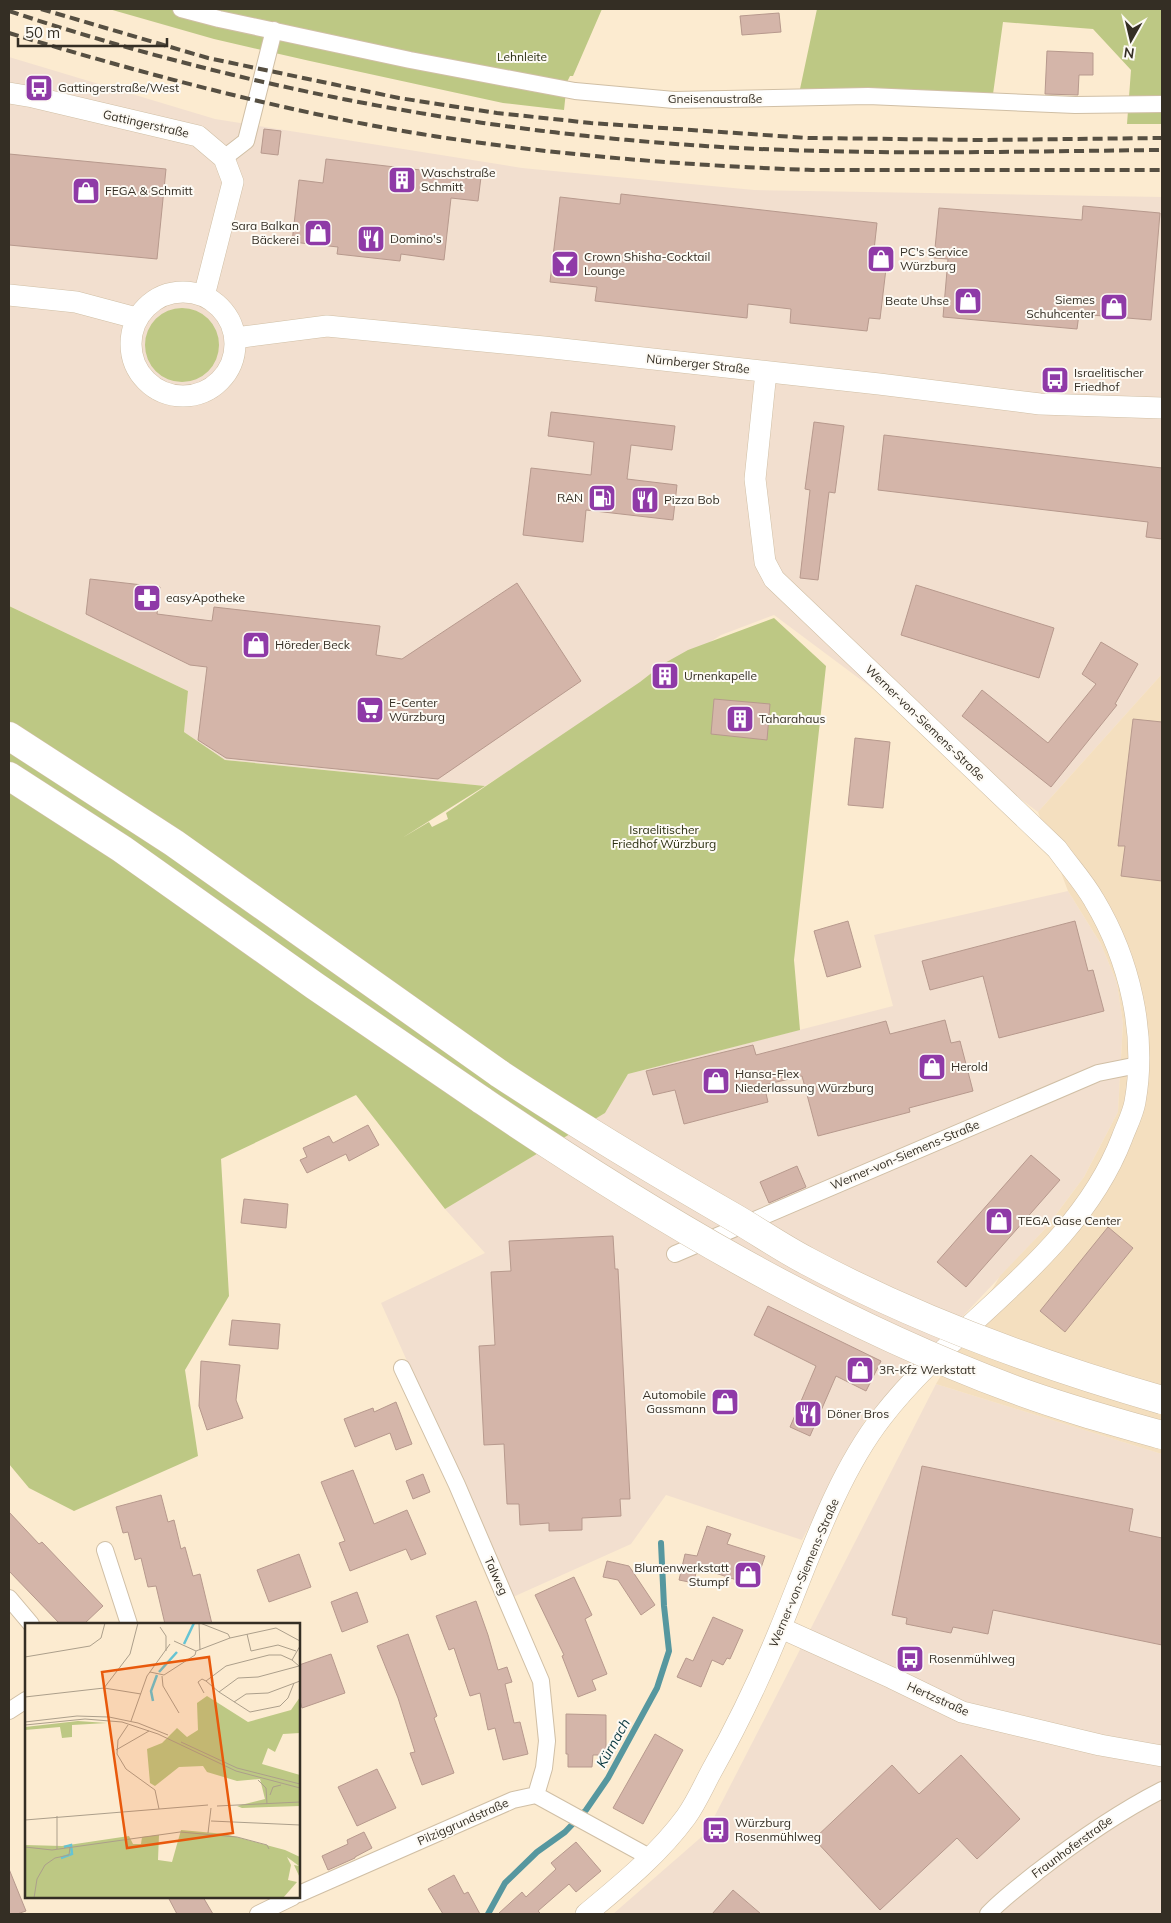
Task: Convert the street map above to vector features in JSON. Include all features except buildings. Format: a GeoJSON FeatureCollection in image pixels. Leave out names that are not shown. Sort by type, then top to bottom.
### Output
{"type":"FeatureCollection","features":[{"type":"Feature","properties":{"kind":"highway"},"geometry":{"type":"LineString","coordinates":[[9,736],[174,843],[500,1074],[578,1126],[806,1261],[957,1330],[1026,1357],[1162,1400]]}},
{"type":"Feature","properties":{"kind":"highway"},"geometry":{"type":"LineString","coordinates":[[9,776],[122,849],[315,986],[559,1152],[644,1206],[717,1249],[793,1291],[936,1358],[1014,1389],[1162,1435]]}},
{"type":"Feature","properties":{"kind":"street","name":"Gneisenaustraße"},"geometry":{"type":"LineString","coordinates":[[181,9],[219,19],[410,60],[575,92],[674,100],[868,96],[1075,105],[1162,104]]}},
{"type":"Feature","properties":{"kind":"street"},"geometry":{"type":"LineString","coordinates":[[224,158],[246,141],[274,30]]}},
{"type":"Feature","properties":{"kind":"street","name":"Gattingerstraße"},"geometry":{"type":"LineString","coordinates":[[9,93],[198,136],[224,158],[233,182],[204,296]]}},
{"type":"Feature","properties":{"kind":"street"},"geometry":{"type":"LineString","coordinates":[[189,291],[204,296],[218,305],[229,318],[235,338],[232,364],[224,377],[213,387],[199,394],[181,397],[163,393],[148,384],[136,370],[130,353],[130,335],[136,318],[158,296],[189,291]]}},
{"type":"Feature","properties":{"kind":"street"},"geometry":{"type":"LineString","coordinates":[[9,295],[76,302],[136,318]]}},
{"type":"Feature","properties":{"kind":"street","name":"Nürnberger Straße"},"geometry":{"type":"LineString","coordinates":[[235,338],[327,326],[487,341],[1040,404],[1162,408]]}},
{"type":"Feature","properties":{"kind":"street","name":"Werner-von-Siemens-Straße"},"geometry":{"type":"LineString","coordinates":[[586,1914],[651,1858],[688,1815],[739,1723],[780,1628],[803,1568],[850,1466],[881,1418],[916,1377],[1025,1273],[1071,1223],[1103,1178],[1118,1150],[1135,1105],[1138,1066],[1138,1021],[1124,962],[1095,901],[1057,849],[774,579],[765,562],[755,479],[766,372]]}},
{"type":"Feature","properties":{"kind":"street","name":"Werner-von-Siemens-Straße"},"geometry":{"type":"LineString","coordinates":[[675,1254],[1098,1073],[1138,1066]]}},
{"type":"Feature","properties":{"kind":"street","name":"Talweg"},"geometry":{"type":"LineString","coordinates":[[402,1368],[457,1485],[541,1681],[547,1741],[544,1768],[536,1795]]}},
{"type":"Feature","properties":{"kind":"street"},"geometry":{"type":"LineString","coordinates":[[105,1550],[130,1623]]}},
{"type":"Feature","properties":{"kind":"street"},"geometry":{"type":"LineString","coordinates":[[9,1598],[30,1623]]}},
{"type":"Feature","properties":{"kind":"street","name":"Hertzstraße"},"geometry":{"type":"LineString","coordinates":[[780,1628],[892,1678],[962,1712],[1100,1745],[1162,1756]]}},
{"type":"Feature","properties":{"kind":"street"},"geometry":{"type":"LineString","coordinates":[[9,1712],[25,1701]]}},
{"type":"Feature","properties":{"kind":"street","name":"Fraunhoferstraße"},"geometry":{"type":"LineString","coordinates":[[988,1914],[1000,1902],[1074,1843],[1124,1810],[1162,1790]]}},
{"type":"Feature","properties":{"kind":"street"},"geometry":{"type":"LineString","coordinates":[[536,1795],[593,1828],[651,1858]]}},
{"type":"Feature","properties":{"kind":"street","name":"Pilziggrundstraße"},"geometry":{"type":"LineString","coordinates":[[300,1894],[513,1800],[536,1795]]}},
{"type":"Feature","properties":{"kind":"street"},"geometry":{"type":"LineString","coordinates":[[258,1914],[291,1898]]}},
{"type":"Feature","properties":{"kind":"shaded area"},"geometry":{"type":"Polygon","coordinates":[[[9,57],[215,119],[522,168],[754,190],[1162,197],[1162,674],[1038,812],[774,615],[721,635],[485,786],[225,760],[184,732],[188,691],[9,606],[9,57]]]}},
{"type":"Feature","properties":{"kind":"shaded area"},"geometry":{"type":"Polygon","coordinates":[[[1162,674],[1162,1454],[936,1384],[1000,1276],[1046,1228],[1084,1177],[1118,1112],[1123,1023],[1117,983],[1101,944],[1068,891],[1038,812],[1162,674]]]}},
{"type":"Feature","properties":{"kind":"shaded area"},"geometry":{"type":"Polygon","coordinates":[[[1068,891],[1101,944],[1117,983],[1123,1023],[1118,1112],[1084,1177],[1046,1228],[865,1420],[802,1540],[666,1495],[631,1544],[513,1597],[381,1303],[485,1253],[445,1209],[605,1113],[628,1074],[893,1006],[874,935],[1068,891]]]}},
{"type":"Feature","properties":{"kind":"shaded area"},"geometry":{"type":"Polygon","coordinates":[[[936,1384],[1162,1454],[1162,1914],[613,1914],[706,1833],[936,1384]]]}},
{"type":"Feature","properties":{"kind":"green space","name":"Lehnleite"},"geometry":{"type":"Polygon","coordinates":[[[109,9],[602,9],[573,76],[570,76],[567,82],[564,110],[503,103],[310,61],[214,39],[109,9]]]}},
{"type":"Feature","properties":{"kind":"green space"},"geometry":{"type":"Polygon","coordinates":[[[817,9],[1162,9],[1162,124],[1127,124],[1131,70],[1093,29],[1003,22],[993,94],[800,89],[817,9]]]}},
{"type":"Feature","properties":{"kind":"green space"},"geometry":{"type":"Polygon","coordinates":[[[182,308],[203,314],[213,324],[219,345],[213,366],[203,376],[182,382],[161,376],[151,366],[145,345],[151,324],[161,314],[182,308]]]}},
{"type":"Feature","properties":{"kind":"green space","name":"Israelitischer Friedhof Würzburg"},"geometry":{"type":"Polygon","coordinates":[[[9,606],[188,691],[184,732],[225,760],[485,786],[402,838],[429,822],[432,827],[448,819],[446,813],[640,682],[663,664],[688,650],[774,618],[826,666],[794,960],[800,1030],[628,1074],[605,1113],[445,1209],[356,1095],[221,1159],[229,1296],[185,1370],[198,1456],[74,1511],[29,1488],[9,1464],[9,606]]]}},
{"type":"Feature","properties":{"kind":"waterway","name":"Kürnach"},"geometry":{"type":"LineString","coordinates":[[488,1914],[505,1883],[537,1852],[565,1832],[586,1810],[608,1778],[657,1688],[669,1651],[664,1606],[661,1543]]}},
{"type":"Feature","properties":{"kind":"railway"},"geometry":{"type":"LineString","coordinates":[[41,9],[208,58],[399,98],[497,113],[591,123],[808,138],[983,140],[1162,138]]}},
{"type":"Feature","properties":{"kind":"railway"},"geometry":{"type":"LineString","coordinates":[[9,11],[108,42],[208,69],[309,92],[410,111],[513,127],[615,139],[719,147],[822,151],[1162,150]]}},
{"type":"Feature","properties":{"kind":"railway"},"geometry":{"type":"LineString","coordinates":[[9,33],[103,61],[246,98],[342,120],[496,145],[601,157],[706,165],[812,170],[1162,170]]}},
{"type":"Feature","properties":{"kind":"place","name":"Gattingerstraße/West"},"geometry":{"type":"Point","coordinates":[39,88]}},
{"type":"Feature","properties":{"kind":"place","name":"Waschstraße Schmitt"},"geometry":{"type":"Point","coordinates":[402,180]}},
{"type":"Feature","properties":{"kind":"place","name":"FEGA & Schmitt"},"geometry":{"type":"Point","coordinates":[86,191]}},
{"type":"Feature","properties":{"kind":"place","name":"Sara Balkan Bäckerei"},"geometry":{"type":"Point","coordinates":[318,233]}},
{"type":"Feature","properties":{"kind":"place","name":"Domino's"},"geometry":{"type":"Point","coordinates":[371,239]}},
{"type":"Feature","properties":{"kind":"place","name":"PC's Service Würzburg"},"geometry":{"type":"Point","coordinates":[881,259]}},
{"type":"Feature","properties":{"kind":"place","name":"Crown Shisha-Cocktail Lounge"},"geometry":{"type":"Point","coordinates":[565,264]}},
{"type":"Feature","properties":{"kind":"place","name":"Beate Uhse"},"geometry":{"type":"Point","coordinates":[968,301]}},
{"type":"Feature","properties":{"kind":"place","name":"Siemes Schuhcenter"},"geometry":{"type":"Point","coordinates":[1114,307]}},
{"type":"Feature","properties":{"kind":"place","name":"Israelitischer Friedhof"},"geometry":{"type":"Point","coordinates":[1055,380]}},
{"type":"Feature","properties":{"kind":"place","name":"RAN"},"geometry":{"type":"Point","coordinates":[602,498]}},
{"type":"Feature","properties":{"kind":"place","name":"Pizza Bob"},"geometry":{"type":"Point","coordinates":[645,500]}},
{"type":"Feature","properties":{"kind":"place","name":"easyApotheke"},"geometry":{"type":"Point","coordinates":[147,598]}},
{"type":"Feature","properties":{"kind":"place","name":"Höreder Beck"},"geometry":{"type":"Point","coordinates":[256,645]}},
{"type":"Feature","properties":{"kind":"place","name":"Urnenkapelle"},"geometry":{"type":"Point","coordinates":[665,676]}},
{"type":"Feature","properties":{"kind":"place","name":"E-Center Würzburg"},"geometry":{"type":"Point","coordinates":[370,710]}},
{"type":"Feature","properties":{"kind":"place","name":"Taharahaus"},"geometry":{"type":"Point","coordinates":[740,719]}},
{"type":"Feature","properties":{"kind":"place","name":"Herold"},"geometry":{"type":"Point","coordinates":[932,1067]}},
{"type":"Feature","properties":{"kind":"place","name":"Hansa-Flex Niederlassung Würzburg"},"geometry":{"type":"Point","coordinates":[716,1081]}},
{"type":"Feature","properties":{"kind":"place","name":"TEGA Gase Center"},"geometry":{"type":"Point","coordinates":[999,1221]}},
{"type":"Feature","properties":{"kind":"place","name":"3R-Kfz Werkstatt"},"geometry":{"type":"Point","coordinates":[860,1370]}},
{"type":"Feature","properties":{"kind":"place","name":"Automobile Gassmann"},"geometry":{"type":"Point","coordinates":[725,1402]}},
{"type":"Feature","properties":{"kind":"place","name":"Döner Bros"},"geometry":{"type":"Point","coordinates":[808,1414]}},
{"type":"Feature","properties":{"kind":"place","name":"Blumenwerkstatt Stumpf"},"geometry":{"type":"Point","coordinates":[748,1575]}},
{"type":"Feature","properties":{"kind":"place","name":"Rosenmühlweg"},"geometry":{"type":"Point","coordinates":[910,1659]}},
{"type":"Feature","properties":{"kind":"place","name":"Würzburg Rosenmühlweg"},"geometry":{"type":"Point","coordinates":[716,1830]}}]}
